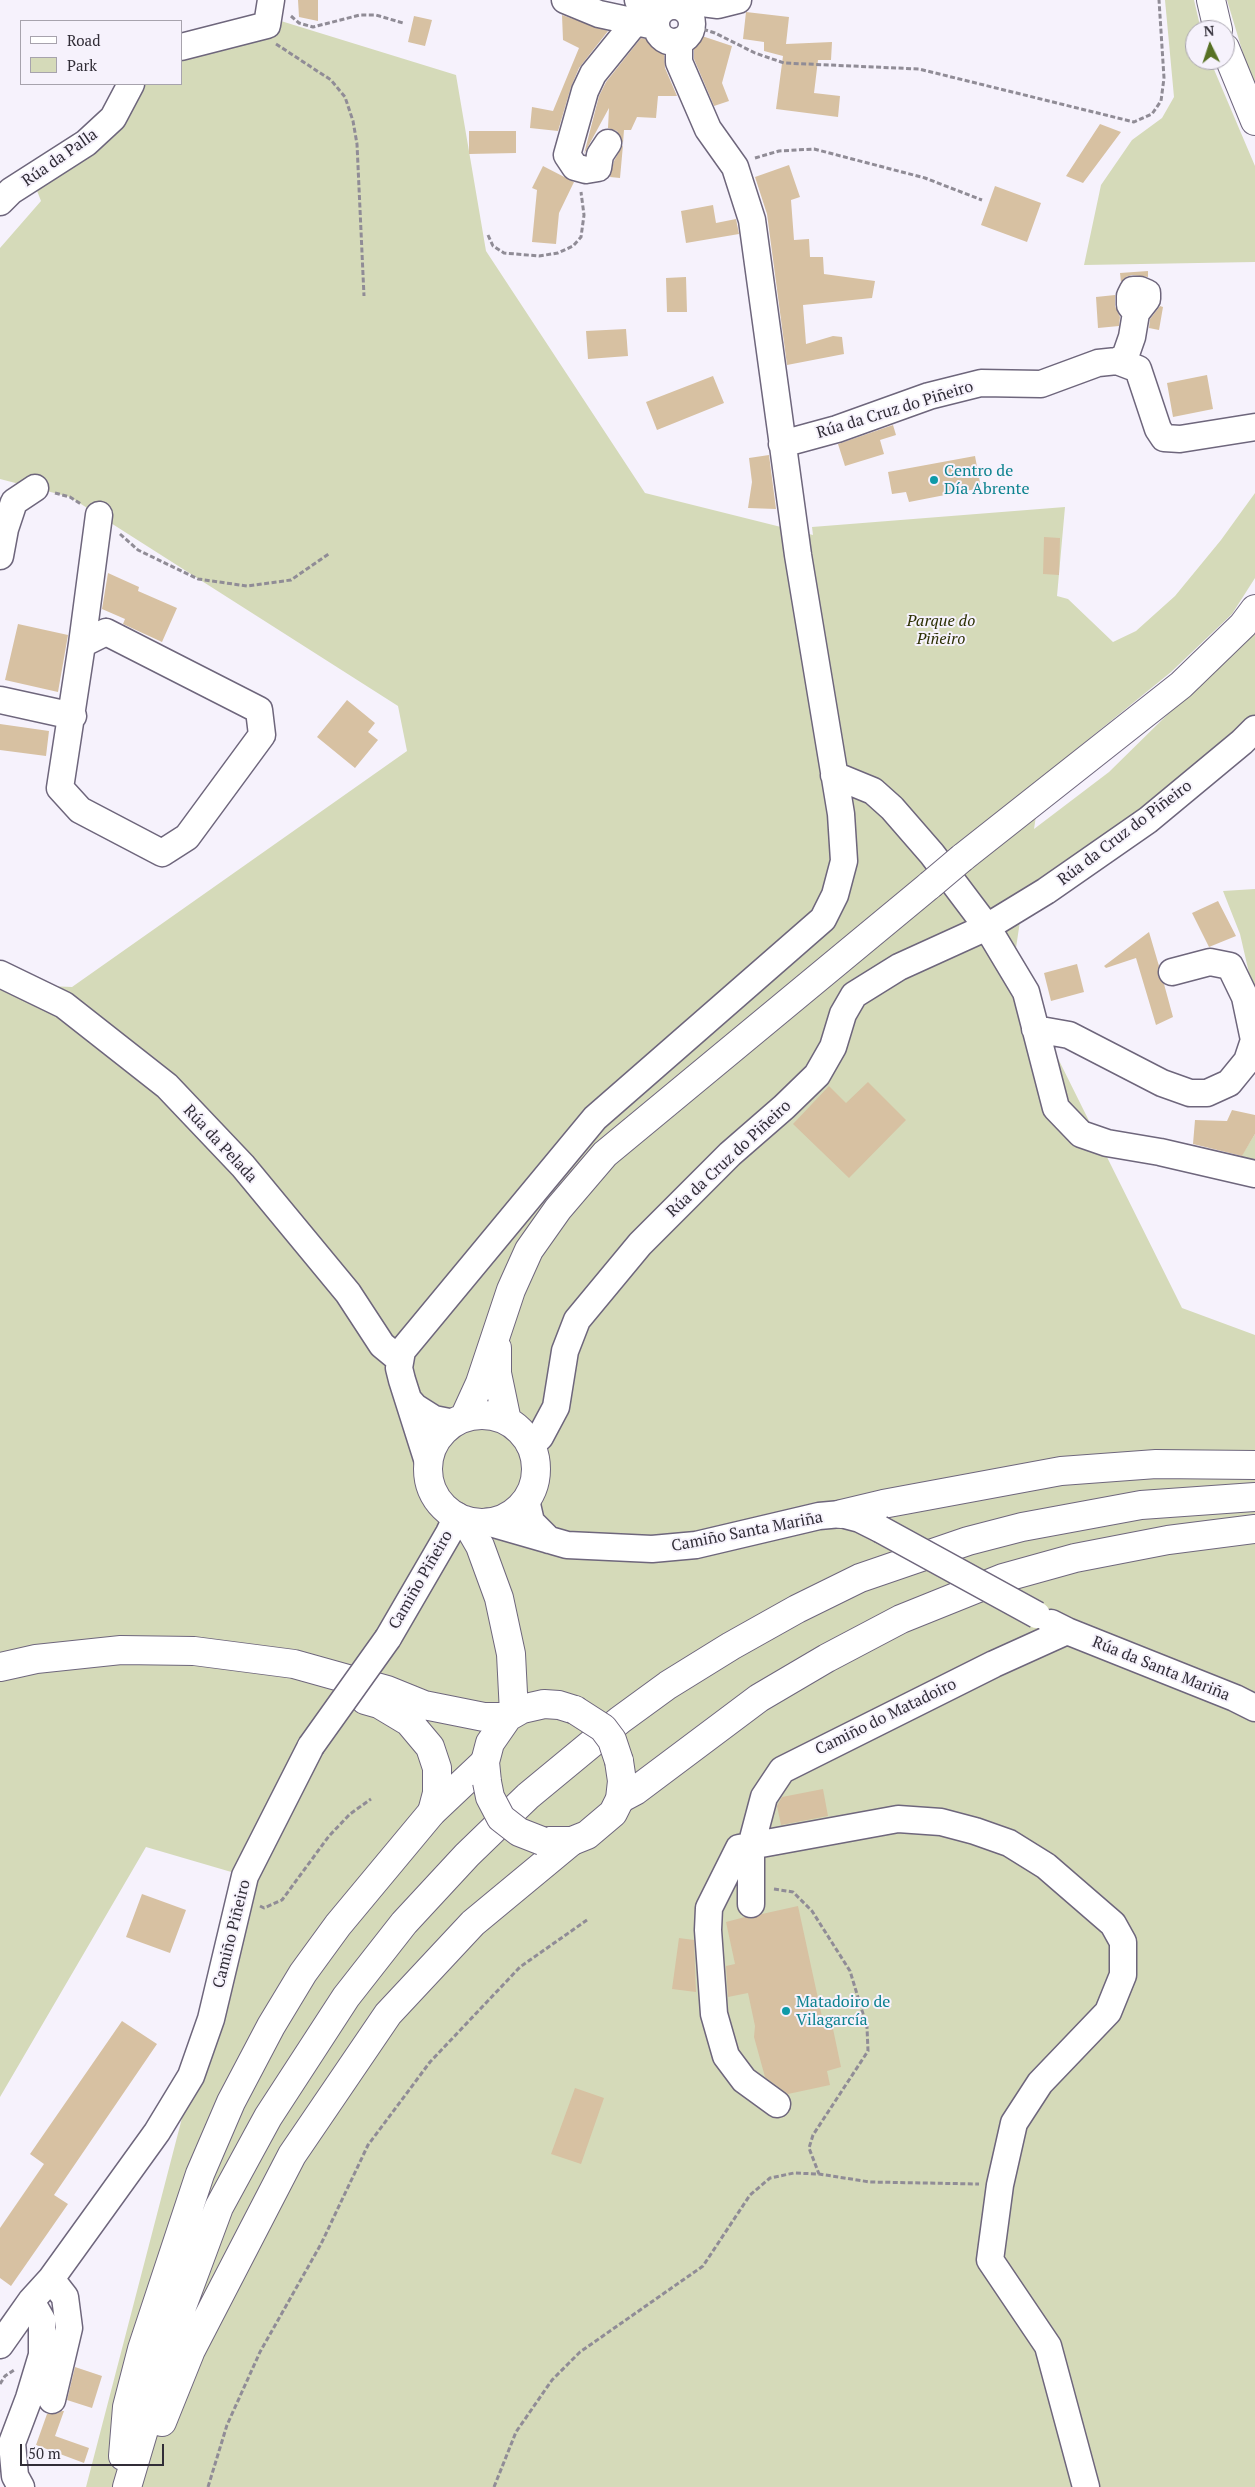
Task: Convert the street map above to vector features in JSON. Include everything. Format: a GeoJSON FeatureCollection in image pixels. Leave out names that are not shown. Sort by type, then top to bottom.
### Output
{"type":"FeatureCollection","features":[{"type":"Feature","properties":{"kind":"main road"},"geometry":{"type":"LineString","coordinates":[[1212,0],[1216,20]]}},
{"type":"Feature","properties":{"kind":"main road"},"geometry":{"type":"LineString","coordinates":[[1234,70],[1255,121]]}},
{"type":"Feature","properties":{"kind":"main road"},"geometry":{"type":"LineString","coordinates":[[491,1517],[440,1503],[430,1483],[428,1462],[434,1444],[459,1420],[480,1383],[511,1290],[529,1250],[558,1209],[605,1154],[962,858],[1181,685],[1243,625],[1255,609]]}},
{"type":"Feature","properties":{"kind":"main road"},"geometry":{"type":"LineString","coordinates":[[502,1317],[497,1347],[497,1373],[507,1421]]}},
{"type":"Feature","properties":{"kind":"main road"},"geometry":{"type":"LineString","coordinates":[[121,2487],[127,2407],[142,2349],[200,2174],[231,2102],[271,2026],[303,1973],[338,1925],[432,1812],[486,1766],[494,1735],[511,1715],[511,1654],[498,1598],[480,1546],[491,1517],[535,1479],[534,1456],[524,1436],[507,1421],[486,1415],[459,1420]]}},
{"type":"Feature","properties":{"kind":"main road"},"geometry":{"type":"LineString","coordinates":[[841,1514],[883,1504],[1061,1471],[1156,1464],[1255,1465]]}},
{"type":"Feature","properties":{"kind":"main road"},"geometry":{"type":"LineString","coordinates":[[127,2487],[174,2328],[219,2207],[268,2117],[346,1997],[404,1923],[467,1855],[528,1796],[613,1726],[668,1685],[731,1646],[797,1609],[860,1578],[925,1555],[1022,1527],[1141,1504],[1255,1497]]}},
{"type":"Feature","properties":{"kind":"main road"},"geometry":{"type":"LineString","coordinates":[[491,1517],[497,1550],[498,1598]]}},
{"type":"Feature","properties":{"kind":"main road"},"geometry":{"type":"LineString","coordinates":[[620,1799],[635,1791],[759,1698],[827,1658],[901,1619],[1003,1578],[1075,1558],[1168,1540],[1255,1529]]}},
{"type":"Feature","properties":{"kind":"main road"},"geometry":{"type":"LineString","coordinates":[[0,1667],[36,1660],[121,1650],[194,1651],[294,1664],[387,1690],[424,1705],[460,1714],[511,1715],[544,1704],[567,1707]]}},
{"type":"Feature","properties":{"kind":"main road"},"geometry":{"type":"LineString","coordinates":[[194,1651],[238,1668],[294,1680],[379,1704],[409,1722],[430,1746],[437,1768],[437,1793],[432,1812]]}},
{"type":"Feature","properties":{"kind":"main road"},"geometry":{"type":"LineString","coordinates":[[133,2487],[191,2350],[292,2155],[366,2045],[388,2014],[473,1923],[572,1841],[587,1835],[601,1825],[613,1813],[620,1799],[622,1781],[619,1761],[612,1740],[603,1728],[535,1686],[511,1654]]}},
{"type":"Feature","properties":{"kind":"main road"},"geometry":{"type":"LineString","coordinates":[[424,1705],[477,1742],[486,1766],[490,1797],[501,1818],[519,1832],[542,1841],[572,1841]]}},
{"type":"Feature","properties":{"kind":"street"},"geometry":{"type":"LineString","coordinates":[[565,0],[598,14],[647,15]]}},
{"type":"Feature","properties":{"kind":"street"},"geometry":{"type":"LineString","coordinates":[[647,15],[658,32],[667,41],[689,16],[738,0]]}},
{"type":"Feature","properties":{"kind":"street"},"geometry":{"type":"LineString","coordinates":[[182,47],[276,13]]}},
{"type":"Feature","properties":{"kind":"street"},"geometry":{"type":"LineString","coordinates":[[608,143],[600,155],[598,168],[586,170],[575,167],[567,155],[585,91],[599,66],[647,15]]}},
{"type":"Feature","properties":{"kind":"street"},"geometry":{"type":"LineString","coordinates":[[428,1462],[400,1374],[399,1358],[402,1351],[595,1118],[823,919],[834,895],[844,861],[840,814],[782,444],[752,220],[734,167],[708,129],[679,62],[689,16]]}},
{"type":"Feature","properties":{"kind":"street","name":"Rúa da Palla"},"geometry":{"type":"LineString","coordinates":[[0,202],[11,191],[86,143],[113,118],[131,85]]}},
{"type":"Feature","properties":{"kind":"street"},"geometry":{"type":"LineString","coordinates":[[1117,361],[1125,357],[1132,337],[1136,313]]}},
{"type":"Feature","properties":{"kind":"street"},"geometry":{"type":"LineString","coordinates":[[1117,361],[1138,369],[1158,429],[1164,438],[1180,439],[1255,427]]}},
{"type":"Feature","properties":{"kind":"street","name":"Rúa da Cruz do Piñeiro"},"geometry":{"type":"LineString","coordinates":[[782,444],[837,429],[930,396],[981,383],[1041,384],[1098,363],[1117,361]]}},
{"type":"Feature","properties":{"kind":"street"},"geometry":{"type":"LineString","coordinates":[[0,556],[5,529],[14,502],[35,488]]}},
{"type":"Feature","properties":{"kind":"street"},"geometry":{"type":"LineString","coordinates":[[82,644],[106,632],[259,710],[262,735],[187,837],[162,853],[80,810],[60,788],[73,716],[82,644],[99,515]]}},
{"type":"Feature","properties":{"kind":"street"},"geometry":{"type":"LineString","coordinates":[[0,700],[73,716]]}},
{"type":"Feature","properties":{"kind":"street","name":"Rúa da Cruz do Piñeiro"},"geometry":{"type":"LineString","coordinates":[[530,1445],[540,1437],[556,1407],[565,1351],[577,1320],[640,1244],[730,1154],[784,1107],[817,1075],[833,1047],[843,1014],[854,995],[899,967],[987,927],[1046,891],[1148,820],[1242,742],[1255,728]]}},
{"type":"Feature","properties":{"kind":"street"},"geometry":{"type":"LineString","coordinates":[[834,775],[873,791],[892,808],[932,854],[987,927],[1026,992],[1056,1108],[1081,1134],[1108,1143],[1160,1152],[1255,1174]]}},
{"type":"Feature","properties":{"kind":"street"},"geometry":{"type":"LineString","coordinates":[[1035,1029],[1069,1035],[1162,1083],[1190,1093],[1207,1093],[1229,1083],[1247,1061],[1254,1040],[1245,997],[1230,966],[1210,962],[1172,972]]}},
{"type":"Feature","properties":{"kind":"street","name":"Rúa da Pelada"},"geometry":{"type":"LineString","coordinates":[[0,974],[64,1005],[167,1086],[243,1166],[348,1293],[382,1345],[399,1358]]}},
{"type":"Feature","properties":{"kind":"street"},"geometry":{"type":"LineString","coordinates":[[408,1399],[415,1407],[434,1419],[459,1420]]}},
{"type":"Feature","properties":{"kind":"street","name":"Camiño Santa Mariña"},"geometry":{"type":"LineString","coordinates":[[491,1517],[532,1522],[549,1540],[590,1548],[661,1548],[696,1545],[819,1516],[841,1514],[860,1519],[880,1529],[1067,1631]]}},
{"type":"Feature","properties":{"kind":"street","name":"Camiño Piñeiro"},"geometry":{"type":"LineString","coordinates":[[0,2345],[31,2301],[51,2279],[157,2132],[192,2076],[211,2019],[245,1876],[311,1746],[388,1638],[449,1533],[491,1517]]}},
{"type":"Feature","properties":{"kind":"street","name":"Rúa da Santa Mariña"},"geometry":{"type":"LineString","coordinates":[[1067,1631],[1235,1698],[1255,1708]]}},
{"type":"Feature","properties":{"kind":"street","name":"Camiño do Matadoiro"},"geometry":{"type":"LineString","coordinates":[[751,1898],[751,1846],[764,1797],[782,1770],[994,1664],[1067,1631]]}},
{"type":"Feature","properties":{"kind":"street"},"geometry":{"type":"LineString","coordinates":[[777,2104],[744,2080],[726,2056],[714,2014],[710,1980],[709,1908],[739,1848],[898,1820],[941,1822],[975,1831],[1009,1844],[1046,1866],[1113,1924],[1124,1942],[1123,1975],[1108,2012],[1040,2083],[1014,2123],[1000,2185],[990,2260],[1048,2346],[1086,2487]]}},
{"type":"Feature","properties":{"kind":"street"},"geometry":{"type":"LineString","coordinates":[[51,2279],[65,2297],[69,2328],[62,2367],[52,2400]]}},
{"type":"Feature","properties":{"kind":"street"},"geometry":{"type":"LineString","coordinates":[[21,2487],[15,2476],[12,2443],[29,2398],[42,2355],[42,2320],[31,2301]]}},
{"type":"Feature","properties":{"kind":"path"},"geometry":{"type":"LineString","coordinates":[[689,16],[715,33],[754,53],[784,63],[919,69],[1134,122],[1152,114],[1161,101],[1164,78],[1159,0]]}},
{"type":"Feature","properties":{"kind":"path"},"geometry":{"type":"LineString","coordinates":[[364,296],[357,144],[345,97],[331,80],[276,45],[276,13],[313,27],[360,15],[376,15],[403,23]]}},
{"type":"Feature","properties":{"kind":"path"},"geometry":{"type":"LineString","coordinates":[[734,167],[743,161],[779,151],[814,149],[925,178],[982,200]]}},
{"type":"Feature","properties":{"kind":"path"},"geometry":{"type":"LineString","coordinates":[[488,235],[492,246],[504,254],[539,256],[558,253],[573,246],[581,238],[584,216],[580,179],[575,167]]}},
{"type":"Feature","properties":{"kind":"path"},"geometry":{"type":"LineString","coordinates":[[35,488],[70,497],[99,515],[138,550],[198,579],[247,586],[291,580],[330,553]]}},
{"type":"Feature","properties":{"kind":"path"},"geometry":{"type":"LineString","coordinates":[[239,1900],[264,1908],[282,1900],[329,1836],[350,1814],[371,1799]]}},
{"type":"Feature","properties":{"kind":"path"},"geometry":{"type":"LineString","coordinates":[[751,1898],[775,1889],[793,1892],[812,1911],[850,1971],[868,2027],[868,2051],[813,2135],[809,2148],[819,2174]]}},
{"type":"Feature","properties":{"kind":"path"},"geometry":{"type":"LineString","coordinates":[[208,2487],[227,2425],[260,2352],[321,2244],[368,2145],[430,2062],[520,1967],[587,1920]]}},
{"type":"Feature","properties":{"kind":"path"},"geometry":{"type":"LineString","coordinates":[[494,2487],[516,2432],[552,2380],[580,2352],[703,2266],[750,2194],[770,2178],[794,2173],[819,2174],[870,2182],[1000,2185]]}},
{"type":"Feature","properties":{"kind":"green space"},"geometry":{"type":"Polygon","coordinates":[[[1165,0],[1194,0],[1199,20],[1185,20],[1185,70],[1214,70],[1255,166],[1255,262],[1084,265],[1101,185],[1132,140],[1162,118],[1174,97],[1165,0]]]}},
{"type":"Feature","properties":{"kind":"green space"},"geometry":{"type":"Polygon","coordinates":[[[1227,0],[1255,0],[1255,86],[1251,80],[1235,27],[1235,20],[1233,20],[1227,0]]]}},
{"type":"Feature","properties":{"kind":"green space","name":"Parque do Piñeiro"},"geometry":{"type":"Polygon","coordinates":[[[255,13],[456,75],[486,251],[645,493],[813,535],[812,527],[1065,507],[1057,596],[1068,599],[1113,642],[1136,631],[1175,596],[1221,540],[1255,493],[1255,578],[1232,614],[1171,672],[1042,777],[1034,829],[1109,772],[1225,658],[1255,620],[1255,722],[1023,901],[1013,968],[1182,1308],[1255,1335],[1255,2487],[86,2487],[245,1876],[146,1847],[0,2097],[0,984],[72,987],[407,751],[398,706],[70,497],[0,479],[0,248],[41,201],[32,178],[130,85],[182,85],[182,47],[250,29],[255,13]]]}},
{"type":"Feature","properties":{"kind":"green space"},"geometry":{"type":"Polygon","coordinates":[[[1255,889],[1255,999],[1240,934],[1223,891],[1255,889]]]}},
{"type":"Feature","properties":{"kind":"green space"},"geometry":{"type":"Polygon","coordinates":[[[1255,1134],[1255,1179],[1234,1168],[1255,1134]]]}},
{"type":"Feature","properties":{"kind":"building"},"geometry":{"type":"Polygon","coordinates":[[[298,0],[318,0],[318,21],[299,17],[298,0]]]}},
{"type":"Feature","properties":{"kind":"building"},"geometry":{"type":"Polygon","coordinates":[[[746,12],[789,17],[786,44],[832,42],[831,60],[818,60],[814,93],[840,96],[838,117],[776,109],[783,56],[764,51],[764,42],[743,39],[746,12]]]}},
{"type":"Feature","properties":{"kind":"building"},"geometry":{"type":"Polygon","coordinates":[[[562,15],[608,31],[579,68],[571,87],[558,131],[530,128],[532,107],[553,111],[579,48],[563,40],[562,15]]]}},
{"type":"Feature","properties":{"kind":"building"},"geometry":{"type":"Polygon","coordinates":[[[414,16],[432,20],[425,46],[408,42],[414,16]]]}},
{"type":"Feature","properties":{"kind":"building"},"geometry":{"type":"Polygon","coordinates":[[[702,36],[732,46],[722,83],[729,101],[714,106],[694,59],[694,37],[702,36]]]}},
{"type":"Feature","properties":{"kind":"building"},"geometry":{"type":"Polygon","coordinates":[[[641,38],[650,40],[664,53],[665,68],[677,96],[658,96],[656,118],[637,117],[631,130],[624,130],[623,143],[617,131],[608,128],[609,108],[584,154],[599,96],[606,82],[641,38]]]}},
{"type":"Feature","properties":{"kind":"building"},"geometry":{"type":"Polygon","coordinates":[[[1100,124],[1121,132],[1083,183],[1066,176],[1100,124]]]}},
{"type":"Feature","properties":{"kind":"building"},"geometry":{"type":"Polygon","coordinates":[[[469,131],[516,131],[516,153],[469,154],[469,131]]]}},
{"type":"Feature","properties":{"kind":"building"},"geometry":{"type":"Polygon","coordinates":[[[623,145],[620,178],[610,177],[614,161],[623,145]]]}},
{"type":"Feature","properties":{"kind":"building"},"geometry":{"type":"Polygon","coordinates":[[[789,165],[800,197],[791,200],[794,240],[809,239],[810,257],[823,257],[824,274],[875,281],[872,298],[803,305],[806,344],[833,336],[842,337],[844,354],[787,365],[767,214],[755,177],[789,165]]]}},
{"type":"Feature","properties":{"kind":"building"},"geometry":{"type":"Polygon","coordinates":[[[543,166],[574,182],[559,213],[556,244],[532,242],[537,190],[532,188],[543,166]]]}},
{"type":"Feature","properties":{"kind":"building"},"geometry":{"type":"Polygon","coordinates":[[[995,186],[1041,203],[1027,242],[981,225],[995,186]]]}},
{"type":"Feature","properties":{"kind":"building"},"geometry":{"type":"Polygon","coordinates":[[[713,205],[716,223],[736,219],[739,234],[686,243],[681,211],[713,205]]]}},
{"type":"Feature","properties":{"kind":"building"},"geometry":{"type":"Polygon","coordinates":[[[1148,271],[1148,277],[1132,275],[1126,277],[1121,282],[1120,273],[1148,271]]]}},
{"type":"Feature","properties":{"kind":"building"},"geometry":{"type":"Polygon","coordinates":[[[686,277],[687,312],[667,312],[666,278],[686,277]]]}},
{"type":"Feature","properties":{"kind":"building"},"geometry":{"type":"Polygon","coordinates":[[[1115,295],[1115,306],[1120,317],[1119,326],[1098,328],[1096,297],[1115,295]]]}},
{"type":"Feature","properties":{"kind":"building"},"geometry":{"type":"Polygon","coordinates":[[[1160,306],[1163,307],[1159,330],[1149,328],[1150,319],[1160,306]]]}},
{"type":"Feature","properties":{"kind":"building"},"geometry":{"type":"Polygon","coordinates":[[[626,329],[628,356],[588,359],[586,331],[626,329]]]}},
{"type":"Feature","properties":{"kind":"building"},"geometry":{"type":"Polygon","coordinates":[[[1207,375],[1213,409],[1173,417],[1167,383],[1207,375]]]}},
{"type":"Feature","properties":{"kind":"building"},"geometry":{"type":"Polygon","coordinates":[[[713,376],[724,403],[657,430],[646,402],[713,376]]]}},
{"type":"Feature","properties":{"kind":"building"},"geometry":{"type":"Polygon","coordinates":[[[893,425],[896,435],[880,440],[884,454],[845,466],[838,444],[893,425]]]}},
{"type":"Feature","properties":{"kind":"building"},"geometry":{"type":"Polygon","coordinates":[[[769,455],[776,509],[748,508],[752,482],[749,458],[769,455]]]}},
{"type":"Feature","properties":{"kind":"building","name":"Centro de Día Abrente"},"geometry":{"type":"Polygon","coordinates":[[[975,456],[981,488],[909,502],[906,492],[892,494],[888,472],[975,456]]]}},
{"type":"Feature","properties":{"kind":"building"},"geometry":{"type":"Polygon","coordinates":[[[1044,537],[1060,538],[1059,575],[1043,574],[1044,537]]]}},
{"type":"Feature","properties":{"kind":"building"},"geometry":{"type":"Polygon","coordinates":[[[108,573],[139,587],[138,591],[177,608],[162,642],[123,624],[125,619],[102,609],[108,573]]]}},
{"type":"Feature","properties":{"kind":"building"},"geometry":{"type":"Polygon","coordinates":[[[18,624],[68,635],[58,692],[5,680],[18,624]]]}},
{"type":"Feature","properties":{"kind":"building"},"geometry":{"type":"Polygon","coordinates":[[[347,700],[375,723],[368,732],[378,740],[355,768],[317,737],[347,700]]]}},
{"type":"Feature","properties":{"kind":"building"},"geometry":{"type":"Polygon","coordinates":[[[0,724],[49,731],[46,756],[0,750],[0,724]]]}},
{"type":"Feature","properties":{"kind":"building"},"geometry":{"type":"Polygon","coordinates":[[[1218,901],[1236,936],[1209,947],[1192,913],[1218,901]]]}},
{"type":"Feature","properties":{"kind":"building"},"geometry":{"type":"Polygon","coordinates":[[[1149,932],[1159,966],[1158,976],[1164,984],[1173,1017],[1156,1025],[1136,958],[1106,968],[1104,966],[1149,932]]]}},
{"type":"Feature","properties":{"kind":"building"},"geometry":{"type":"Polygon","coordinates":[[[1077,964],[1084,992],[1051,1001],[1044,973],[1077,964]]]}},
{"type":"Feature","properties":{"kind":"building"},"geometry":{"type":"Polygon","coordinates":[[[868,1082],[906,1120],[849,1178],[793,1124],[829,1086],[846,1103],[868,1082]]]}},
{"type":"Feature","properties":{"kind":"building"},"geometry":{"type":"Polygon","coordinates":[[[1232,1110],[1255,1115],[1255,1134],[1242,1156],[1193,1144],[1195,1120],[1227,1121],[1232,1110]]]}},
{"type":"Feature","properties":{"kind":"building"},"geometry":{"type":"Polygon","coordinates":[[[823,1789],[828,1816],[781,1825],[777,1806],[782,1797],[823,1789]]]}},
{"type":"Feature","properties":{"kind":"building"},"geometry":{"type":"Polygon","coordinates":[[[142,1894],[186,1910],[170,1953],[126,1937],[142,1894]]]}},
{"type":"Feature","properties":{"kind":"building","name":"Matadoiro de Vilagarcía"},"geometry":{"type":"Polygon","coordinates":[[[798,1906],[824,2026],[832,2024],[841,2067],[827,2071],[830,2085],[788,2094],[765,2077],[754,2037],[755,2026],[748,1993],[728,1997],[726,1966],[735,1964],[726,1922],[745,1917],[751,1919],[762,1914],[798,1906]]]}},
{"type":"Feature","properties":{"kind":"building"},"geometry":{"type":"Polygon","coordinates":[[[679,1938],[694,1940],[696,1992],[672,1989],[679,1938]]]}},
{"type":"Feature","properties":{"kind":"building"},"geometry":{"type":"Polygon","coordinates":[[[122,2021],[157,2044],[54,2195],[68,2204],[11,2286],[0,2278],[0,2228],[44,2164],[30,2154],[122,2021]]]}},
{"type":"Feature","properties":{"kind":"building"},"geometry":{"type":"Polygon","coordinates":[[[575,2088],[604,2098],[581,2164],[551,2154],[575,2088]]]}},
{"type":"Feature","properties":{"kind":"building"},"geometry":{"type":"Polygon","coordinates":[[[75,2367],[102,2376],[92,2408],[67,2400],[75,2367]]]}},
{"type":"Feature","properties":{"kind":"building"},"geometry":{"type":"Polygon","coordinates":[[[64,2411],[55,2436],[89,2448],[84,2463],[36,2445],[47,2414],[56,2414],[64,2411]]]}},
{"type":"Feature","properties":{"kind":"place","name":"Centro de Día Abrente"},"geometry":{"type":"Point","coordinates":[934,480]}},
{"type":"Feature","properties":{"kind":"place","name":"Matadoiro de Vilagarcía"},"geometry":{"type":"Point","coordinates":[786,2011]}}]}
